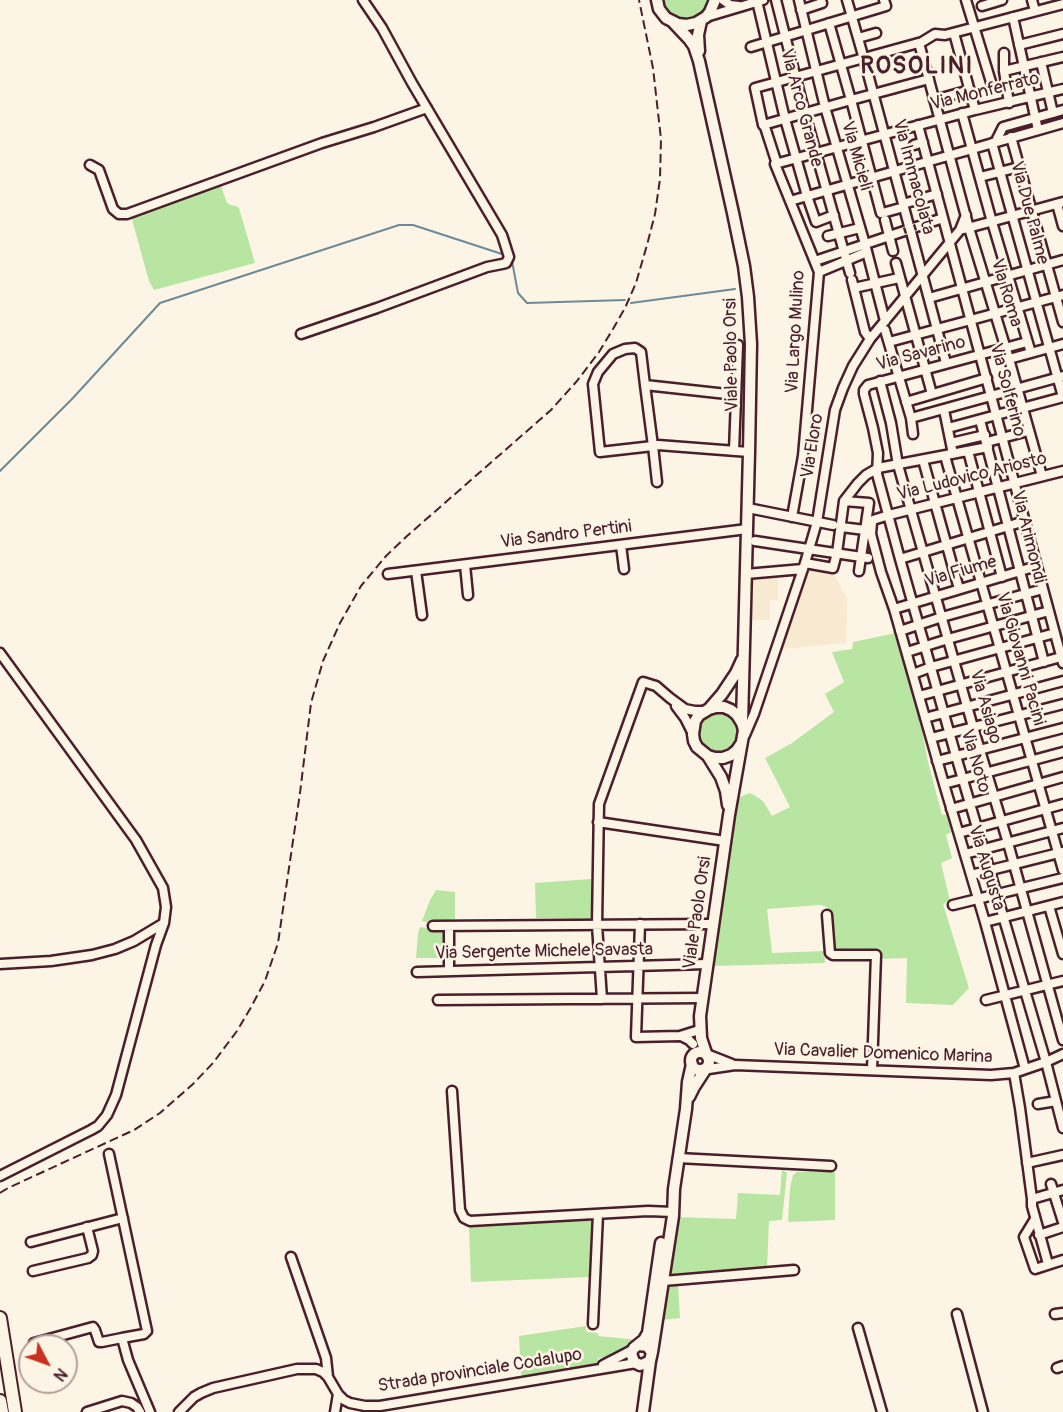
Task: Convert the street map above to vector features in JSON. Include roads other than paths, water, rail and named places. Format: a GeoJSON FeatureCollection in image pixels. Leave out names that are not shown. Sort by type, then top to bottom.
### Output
{"type":"FeatureCollection","features":[{"type":"Feature","properties":{"kind":"highway"},"geometry":{"type":"LineString","coordinates":[[0,1318],[15,1412]]}},
{"type":"Feature","properties":{"kind":"highway"},"geometry":{"type":"LineString","coordinates":[[0,1401],[2,1412]]}},
{"type":"Feature","properties":{"kind":"main road"},"geometry":{"type":"LineString","coordinates":[[657,0],[661,12],[694,46],[699,61]]}},
{"type":"Feature","properties":{"kind":"main road"},"geometry":{"type":"LineString","coordinates":[[673,22],[687,25],[703,19],[710,12],[715,0]]}},
{"type":"Feature","properties":{"kind":"main road"},"geometry":{"type":"LineString","coordinates":[[699,61],[698,34],[703,19]]}},
{"type":"Feature","properties":{"kind":"main road","name":"Viale Paolo Orsi"},"geometry":{"type":"LineString","coordinates":[[699,61],[733,213],[748,297],[751,344],[748,508],[751,535],[746,574],[744,717]]}},
{"type":"Feature","properties":{"kind":"main road"},"geometry":{"type":"LineString","coordinates":[[729,815],[726,791],[721,777],[708,756],[697,747],[693,734],[695,721],[722,694],[736,673],[744,654]]}},
{"type":"Feature","properties":{"kind":"main road"},"geometry":{"type":"LineString","coordinates":[[706,710],[724,707],[744,717],[742,741],[737,750],[723,758],[708,756]]}},
{"type":"Feature","properties":{"kind":"main road","name":"Viale Paolo Orsi"},"geometry":{"type":"LineString","coordinates":[[700,1016],[742,741]]}},
{"type":"Feature","properties":{"kind":"main road"},"geometry":{"type":"LineString","coordinates":[[700,1016],[693,1044],[702,1064]]}},
{"type":"Feature","properties":{"kind":"main road"},"geometry":{"type":"LineString","coordinates":[[686,1109],[702,1064],[700,1016]]}},
{"type":"Feature","properties":{"kind":"main road"},"geometry":{"type":"LineString","coordinates":[[643,1412],[663,1281],[688,1082],[702,1064]]}},
{"type":"Feature","properties":{"kind":"main road"},"geometry":{"type":"LineString","coordinates":[[646,1395],[643,1376],[631,1355],[647,1336],[661,1243],[670,1212]]}},
{"type":"Feature","properties":{"kind":"main road"},"geometry":{"type":"LineString","coordinates":[[636,1347],[647,1346],[651,1356]]}},
{"type":"Feature","properties":{"kind":"main road"},"geometry":{"type":"LineString","coordinates":[[637,1364],[644,1364],[651,1356]]}},
{"type":"Feature","properties":{"kind":"street"},"geometry":{"type":"LineString","coordinates":[[301,334],[487,267],[506,263],[509,257],[502,235],[412,83],[382,27],[363,0]]}},
{"type":"Feature","properties":{"kind":"street"},"geometry":{"type":"LineString","coordinates":[[723,0],[730,5],[740,6]]}},
{"type":"Feature","properties":{"kind":"street"},"geometry":{"type":"LineString","coordinates":[[776,0],[865,332],[870,339]]}},
{"type":"Feature","properties":{"kind":"street","name":"Via Micieli"},"geometry":{"type":"LineString","coordinates":[[799,0],[825,107],[866,248],[898,377],[911,418],[913,434]]}},
{"type":"Feature","properties":{"kind":"street","name":"Via Immacolata"},"geometry":{"type":"LineString","coordinates":[[847,0],[894,171],[903,186],[904,205],[946,363]]}},
{"type":"Feature","properties":{"kind":"street"},"geometry":{"type":"LineString","coordinates":[[966,0],[977,28],[991,82]]}},
{"type":"Feature","properties":{"kind":"street"},"geometry":{"type":"LineString","coordinates":[[982,6],[1002,0]]}},
{"type":"Feature","properties":{"kind":"street"},"geometry":{"type":"LineString","coordinates":[[1032,0],[1035,11]]}},
{"type":"Feature","properties":{"kind":"street"},"geometry":{"type":"LineString","coordinates":[[703,19],[760,1]]}},
{"type":"Feature","properties":{"kind":"street","name":"Via Arco Grande"},"geometry":{"type":"LineString","coordinates":[[760,1],[766,42],[785,119],[816,222],[834,215]]}},
{"type":"Feature","properties":{"kind":"street"},"geometry":{"type":"LineString","coordinates":[[801,10],[822,3]]}},
{"type":"Feature","properties":{"kind":"street"},"geometry":{"type":"LineString","coordinates":[[751,47],[852,17],[885,3]]}},
{"type":"Feature","properties":{"kind":"street"},"geometry":{"type":"LineString","coordinates":[[776,83],[897,49],[920,45],[935,34],[954,35],[1061,3]]}},
{"type":"Feature","properties":{"kind":"street"},"geometry":{"type":"LineString","coordinates":[[1012,17],[1038,129]]}},
{"type":"Feature","properties":{"kind":"street"},"geometry":{"type":"LineString","coordinates":[[829,24],[893,251]]}},
{"type":"Feature","properties":{"kind":"street"},"geometry":{"type":"LineString","coordinates":[[858,38],[876,33]]}},
{"type":"Feature","properties":{"kind":"street"},"geometry":{"type":"LineString","coordinates":[[1018,45],[1063,34]]}},
{"type":"Feature","properties":{"kind":"street"},"geometry":{"type":"LineString","coordinates":[[954,35],[975,110]]}},
{"type":"Feature","properties":{"kind":"street"},"geometry":{"type":"LineString","coordinates":[[920,45],[950,154]]}},
{"type":"Feature","properties":{"kind":"street"},"geometry":{"type":"LineString","coordinates":[[1004,53],[1009,103]]}},
{"type":"Feature","properties":{"kind":"street"},"geometry":{"type":"LineString","coordinates":[[1004,70],[1062,60]]}},
{"type":"Feature","properties":{"kind":"street"},"geometry":{"type":"LineString","coordinates":[[1041,62],[1053,113]]}},
{"type":"Feature","properties":{"kind":"street"},"geometry":{"type":"LineString","coordinates":[[763,125],[929,80]]}},
{"type":"Feature","properties":{"kind":"street","name":"Via Largo Mulino"},"geometry":{"type":"LineString","coordinates":[[776,83],[755,88],[763,125],[776,161],[775,164],[819,272],[805,435],[792,517]]}},
{"type":"Feature","properties":{"kind":"street","name":"Via Monferrato"},"geometry":{"type":"LineString","coordinates":[[775,164],[962,113],[1063,89]]}},
{"type":"Feature","properties":{"kind":"street"},"geometry":{"type":"LineString","coordinates":[[934,97],[970,90]]}},
{"type":"Feature","properties":{"kind":"street"},"geometry":{"type":"LineString","coordinates":[[90,165],[99,170],[113,209],[119,214],[127,213],[427,108]]}},
{"type":"Feature","properties":{"kind":"street"},"geometry":{"type":"LineString","coordinates":[[994,142],[1003,127],[1063,110]]}},
{"type":"Feature","properties":{"kind":"street"},"geometry":{"type":"LineString","coordinates":[[962,113],[1030,353]]}},
{"type":"Feature","properties":{"kind":"street"},"geometry":{"type":"LineString","coordinates":[[790,201],[1063,123]]}},
{"type":"Feature","properties":{"kind":"street","name":"Via Solferino"},"geometry":{"type":"LineString","coordinates":[[918,125],[918,143],[928,161],[1062,660]]}},
{"type":"Feature","properties":{"kind":"street"},"geometry":{"type":"LineString","coordinates":[[1011,137],[1047,264],[1060,296],[1063,322]]}},
{"type":"Feature","properties":{"kind":"street","name":"Via Due Palme"},"geometry":{"type":"LineString","coordinates":[[994,142],[1036,303],[1060,376],[1063,397]]}},
{"type":"Feature","properties":{"kind":"street","name":"Via Eloro"},"geometry":{"type":"LineString","coordinates":[[744,717],[804,566],[817,522],[835,410],[853,366],[870,339],[885,325],[904,297],[950,242],[965,229],[966,215],[950,154]]}},
{"type":"Feature","properties":{"kind":"street"},"geometry":{"type":"LineString","coordinates":[[980,177],[1019,167]]}},
{"type":"Feature","properties":{"kind":"street"},"geometry":{"type":"LineString","coordinates":[[884,215],[904,205],[937,194]]}},
{"type":"Feature","properties":{"kind":"street"},"geometry":{"type":"LineString","coordinates":[[965,229],[1060,203],[1063,226]]}},
{"type":"Feature","properties":{"kind":"street"},"geometry":{"type":"LineString","coordinates":[[819,272],[846,261],[888,236],[943,218]]}},
{"type":"Feature","properties":{"kind":"street"},"geometry":{"type":"LineString","coordinates":[[828,236],[860,228]]}},
{"type":"Feature","properties":{"kind":"street","name":"Via Roma"},"geometry":{"type":"LineString","coordinates":[[965,229],[986,282],[1042,476]]}},
{"type":"Feature","properties":{"kind":"street"},"geometry":{"type":"LineString","coordinates":[[815,261],[844,250],[866,248]]}},
{"type":"Feature","properties":{"kind":"street"},"geometry":{"type":"LineString","coordinates":[[929,298],[1063,260]]}},
{"type":"Feature","properties":{"kind":"street"},"geometry":{"type":"LineString","coordinates":[[896,263],[932,394]]}},
{"type":"Feature","properties":{"kind":"street"},"geometry":{"type":"LineString","coordinates":[[852,281],[875,283],[899,278]]}},
{"type":"Feature","properties":{"kind":"street"},"geometry":{"type":"LineString","coordinates":[[889,342],[1060,296]]}},
{"type":"Feature","properties":{"kind":"street","name":"Via Savarino"},"geometry":{"type":"LineString","coordinates":[[864,394],[867,385],[1027,342]]}},
{"type":"Feature","properties":{"kind":"street"},"geometry":{"type":"LineString","coordinates":[[1009,359],[1063,344]]}},
{"type":"Feature","properties":{"kind":"street"},"geometry":{"type":"LineString","coordinates":[[734,451],[738,345]]}},
{"type":"Feature","properties":{"kind":"street"},"geometry":{"type":"LineString","coordinates":[[657,482],[653,446],[641,352],[635,348],[625,349],[613,354],[598,372],[593,384],[600,452],[653,446],[749,452]]}},
{"type":"Feature","properties":{"kind":"street"},"geometry":{"type":"LineString","coordinates":[[911,418],[1060,376]]}},
{"type":"Feature","properties":{"kind":"street"},"geometry":{"type":"LineString","coordinates":[[906,402],[987,378]]}},
{"type":"Feature","properties":{"kind":"street","name":"Via Asiago"},"geometry":{"type":"LineString","coordinates":[[880,381],[891,423],[898,465],[1063,1040]]}},
{"type":"Feature","properties":{"kind":"street"},"geometry":{"type":"LineString","coordinates":[[645,385],[736,395]]}},
{"type":"Feature","properties":{"kind":"street","name":"Via Noto"},"geometry":{"type":"LineString","coordinates":[[864,394],[878,453],[877,474],[900,559],[1046,1062],[1063,1128]]}},
{"type":"Feature","properties":{"kind":"street"},"geometry":{"type":"LineString","coordinates":[[948,428],[1063,397]]}},
{"type":"Feature","properties":{"kind":"street","name":"Via Giovanni Pacini"},"geometry":{"type":"LineString","coordinates":[[944,410],[951,443],[949,455],[957,498],[1052,831],[1061,853],[1063,870]]}},
{"type":"Feature","properties":{"kind":"street","name":"Via Arimondi"},"geometry":{"type":"LineString","coordinates":[[980,420],[1044,662]]}},
{"type":"Feature","properties":{"kind":"street"},"geometry":{"type":"LineString","coordinates":[[951,443],[986,441],[1028,431]]}},
{"type":"Feature","properties":{"kind":"street"},"geometry":{"type":"LineString","coordinates":[[746,574],[804,566],[833,568],[837,553],[837,526],[844,501],[866,475],[878,468],[968,451],[986,441]]}},
{"type":"Feature","properties":{"kind":"street"},"geometry":{"type":"LineString","coordinates":[[968,451],[1002,577]]}},
{"type":"Feature","properties":{"kind":"street"},"geometry":{"type":"LineString","coordinates":[[922,460],[959,589]]}},
{"type":"Feature","properties":{"kind":"street","name":"Via Ludovico Ariosto"},"geometry":{"type":"LineString","coordinates":[[889,515],[1063,471]]}},
{"type":"Feature","properties":{"kind":"street"},"geometry":{"type":"LineString","coordinates":[[844,501],[869,503],[865,530],[865,558],[859,571]]}},
{"type":"Feature","properties":{"kind":"street"},"geometry":{"type":"LineString","coordinates":[[748,508],[865,530]]}},
{"type":"Feature","properties":{"kind":"street","name":"Via Augusta"},"geometry":{"type":"LineString","coordinates":[[889,515],[873,520],[871,534],[1006,994],[1025,1069]]}},
{"type":"Feature","properties":{"kind":"street"},"geometry":{"type":"LineString","coordinates":[[900,559],[1025,521]]}},
{"type":"Feature","properties":{"kind":"street","name":"Via Sandro Pertini"},"geometry":{"type":"LineString","coordinates":[[388,574],[621,545],[751,535],[865,558]]}},
{"type":"Feature","properties":{"kind":"street"},"geometry":{"type":"LineString","coordinates":[[621,545],[624,569]]}},
{"type":"Feature","properties":{"kind":"street"},"geometry":{"type":"LineString","coordinates":[[465,565],[468,595]]}},
{"type":"Feature","properties":{"kind":"street","name":"Via Fiume"},"geometry":{"type":"LineString","coordinates":[[894,609],[1037,567]]}},
{"type":"Feature","properties":{"kind":"street"},"geometry":{"type":"LineString","coordinates":[[416,571],[422,615]]}},
{"type":"Feature","properties":{"kind":"street"},"geometry":{"type":"LineString","coordinates":[[900,631],[1043,589]]}},
{"type":"Feature","properties":{"kind":"street"},"geometry":{"type":"LineString","coordinates":[[907,652],[1049,611]]}},
{"type":"Feature","properties":{"kind":"street"},"geometry":{"type":"LineString","coordinates":[[913,674],[1055,633]]}},
{"type":"Feature","properties":{"kind":"street"},"geometry":{"type":"LineString","coordinates":[[0,654],[136,840],[163,888],[166,907],[164,923],[116,1095],[107,1115],[98,1126],[83,1135],[0,1176]]}},
{"type":"Feature","properties":{"kind":"street"},"geometry":{"type":"LineString","coordinates":[[919,696],[1044,662],[1062,660]]}},
{"type":"Feature","properties":{"kind":"street"},"geometry":{"type":"LineString","coordinates":[[925,718],[1063,681]]}},
{"type":"Feature","properties":{"kind":"street"},"geometry":{"type":"LineString","coordinates":[[602,999],[597,925],[599,804],[643,682],[656,686],[685,709],[706,710]]}},
{"type":"Feature","properties":{"kind":"street"},"geometry":{"type":"LineString","coordinates":[[670,698],[685,718],[693,734]]}},
{"type":"Feature","properties":{"kind":"street"},"geometry":{"type":"LineString","coordinates":[[931,738],[1063,704]]}},
{"type":"Feature","properties":{"kind":"street"},"geometry":{"type":"LineString","coordinates":[[937,761],[1063,728]]}},
{"type":"Feature","properties":{"kind":"street"},"geometry":{"type":"LineString","coordinates":[[944,784],[1063,752]]}},
{"type":"Feature","properties":{"kind":"street"},"geometry":{"type":"LineString","coordinates":[[951,809],[1063,777]]}},
{"type":"Feature","properties":{"kind":"street"},"geometry":{"type":"LineString","coordinates":[[959,833],[1063,804]]}},
{"type":"Feature","properties":{"kind":"street"},"geometry":{"type":"LineString","coordinates":[[598,822],[725,841]]}},
{"type":"Feature","properties":{"kind":"street"},"geometry":{"type":"LineString","coordinates":[[965,854],[1063,828]]}},
{"type":"Feature","properties":{"kind":"street"},"geometry":{"type":"LineString","coordinates":[[971,875],[1061,853]]}},
{"type":"Feature","properties":{"kind":"street"},"geometry":{"type":"LineString","coordinates":[[953,905],[1063,878]]}},
{"type":"Feature","properties":{"kind":"street"},"geometry":{"type":"LineString","coordinates":[[985,922],[1063,902]]}},
{"type":"Feature","properties":{"kind":"street"},"geometry":{"type":"LineString","coordinates":[[1049,906],[1063,954]]}},
{"type":"Feature","properties":{"kind":"street"},"geometry":{"type":"LineString","coordinates":[[826,915],[830,953],[833,955],[876,955],[872,1070]]}},
{"type":"Feature","properties":{"kind":"street"},"geometry":{"type":"LineString","coordinates":[[0,964],[51,961],[92,955],[134,941],[164,923]]}},
{"type":"Feature","properties":{"kind":"street"},"geometry":{"type":"LineString","coordinates":[[640,924],[636,1037],[680,1036],[696,1031]]}},
{"type":"Feature","properties":{"kind":"street"},"geometry":{"type":"LineString","coordinates":[[433,926],[713,924]]}},
{"type":"Feature","properties":{"kind":"street"},"geometry":{"type":"LineString","coordinates":[[449,926],[449,970]]}},
{"type":"Feature","properties":{"kind":"street","name":"Via Sergente Michele Savasta"},"geometry":{"type":"LineString","coordinates":[[417,972],[707,964]]}},
{"type":"Feature","properties":{"kind":"street"},"geometry":{"type":"LineString","coordinates":[[986,1000],[1063,981]]}},
{"type":"Feature","properties":{"kind":"street"},"geometry":{"type":"LineString","coordinates":[[438,1000],[702,998]]}},
{"type":"Feature","properties":{"kind":"street"},"geometry":{"type":"LineString","coordinates":[[680,1036],[693,1044]]}},
{"type":"Feature","properties":{"kind":"street","name":"Via Cavalier Domenico Marina"},"geometry":{"type":"LineString","coordinates":[[735,1065],[992,1075],[1014,1073],[1063,1054]]}},
{"type":"Feature","properties":{"kind":"street"},"geometry":{"type":"LineString","coordinates":[[702,1064],[735,1065]]}},
{"type":"Feature","properties":{"kind":"street"},"geometry":{"type":"LineString","coordinates":[[702,1064],[735,1065]]}},
{"type":"Feature","properties":{"kind":"street"},"geometry":{"type":"LineString","coordinates":[[1014,1073],[1023,1107],[1032,1206],[1048,1264]]}},
{"type":"Feature","properties":{"kind":"street"},"geometry":{"type":"LineString","coordinates":[[452,1091],[460,1210],[464,1218],[470,1221],[648,1211],[670,1212]]}},
{"type":"Feature","properties":{"kind":"street"},"geometry":{"type":"LineString","coordinates":[[1038,1104],[1056,1101]]}},
{"type":"Feature","properties":{"kind":"street"},"geometry":{"type":"LineString","coordinates":[[69,1334],[93,1328],[99,1342],[102,1342],[144,1334],[147,1331],[109,1154]]}},
{"type":"Feature","properties":{"kind":"street"},"geometry":{"type":"LineString","coordinates":[[1027,1163],[1063,1155]]}},
{"type":"Feature","properties":{"kind":"street"},"geometry":{"type":"LineString","coordinates":[[678,1158],[831,1166]]}},
{"type":"Feature","properties":{"kind":"street"},"geometry":{"type":"LineString","coordinates":[[1032,1199],[1052,1188],[1063,1190]]}},
{"type":"Feature","properties":{"kind":"street"},"geometry":{"type":"LineString","coordinates":[[1052,1188],[1063,1222]]}},
{"type":"Feature","properties":{"kind":"street"},"geometry":{"type":"LineString","coordinates":[[592,1324],[598,1214]]}},
{"type":"Feature","properties":{"kind":"street"},"geometry":{"type":"LineString","coordinates":[[31,1242],[123,1218]]}},
{"type":"Feature","properties":{"kind":"street"},"geometry":{"type":"LineString","coordinates":[[1035,1220],[1024,1237],[1035,1269],[1063,1260]]}},
{"type":"Feature","properties":{"kind":"street"},"geometry":{"type":"LineString","coordinates":[[33,1271],[88,1258],[92,1255],[87,1227]]}},
{"type":"Feature","properties":{"kind":"street"},"geometry":{"type":"LineString","coordinates":[[1039,1235],[1063,1227]]}},
{"type":"Feature","properties":{"kind":"street"},"geometry":{"type":"LineString","coordinates":[[661,1243],[663,1255],[660,1277],[663,1281]]}},
{"type":"Feature","properties":{"kind":"street"},"geometry":{"type":"LineString","coordinates":[[291,1257],[326,1358],[328,1377]]}},
{"type":"Feature","properties":{"kind":"street"},"geometry":{"type":"LineString","coordinates":[[650,1323],[659,1285],[663,1281],[794,1270]]}},
{"type":"Feature","properties":{"kind":"street"},"geometry":{"type":"LineString","coordinates":[[957,1314],[983,1412]]}},
{"type":"Feature","properties":{"kind":"street"},"geometry":{"type":"LineString","coordinates":[[858,1328],[882,1412]]}},
{"type":"Feature","properties":{"kind":"street"},"geometry":{"type":"LineString","coordinates":[[122,1338],[128,1360],[150,1412]]}},
{"type":"Feature","properties":{"kind":"street"},"geometry":{"type":"LineString","coordinates":[[597,1369],[636,1347]]}},
{"type":"Feature","properties":{"kind":"street","name":"Strada provinciale Codalupo"},"geometry":{"type":"LineString","coordinates":[[338,1394],[357,1406],[380,1406],[637,1364]]}},
{"type":"Feature","properties":{"kind":"street"},"geometry":{"type":"LineString","coordinates":[[178,1412],[194,1397],[213,1388],[297,1369],[316,1369],[328,1377],[338,1394],[335,1412]]}},
{"type":"Feature","properties":{"kind":"street"},"geometry":{"type":"LineString","coordinates":[[87,1412],[122,1401],[131,1403],[140,1412]]}},
{"type":"Feature","properties":{"kind":"waterway"},"geometry":{"type":"LineString","coordinates":[[0,471],[72,399],[160,303],[399,225],[413,225],[505,255]]}},
{"type":"Feature","properties":{"kind":"waterway"},"geometry":{"type":"LineString","coordinates":[[512,261],[518,293],[527,303],[625,300]]}},
{"type":"Feature","properties":{"kind":"waterway"},"geometry":{"type":"LineString","coordinates":[[631,303],[735,289]]}},
{"type":"Feature","properties":{"kind":"railway"},"geometry":{"type":"LineString","coordinates":[[0,1193],[134,1130],[160,1113],[213,1063],[237,1031],[265,981],[278,943],[311,703],[323,661],[340,623],[361,586],[386,556],[551,410],[577,381],[613,329],[636,283],[655,214],[660,179],[661,139],[653,68],[639,0]]}},
{"type":"Feature","properties":{"kind":"district","name":"ROSOLINI"},"geometry":{"type":"Point","coordinates":[917,67]}}]}
